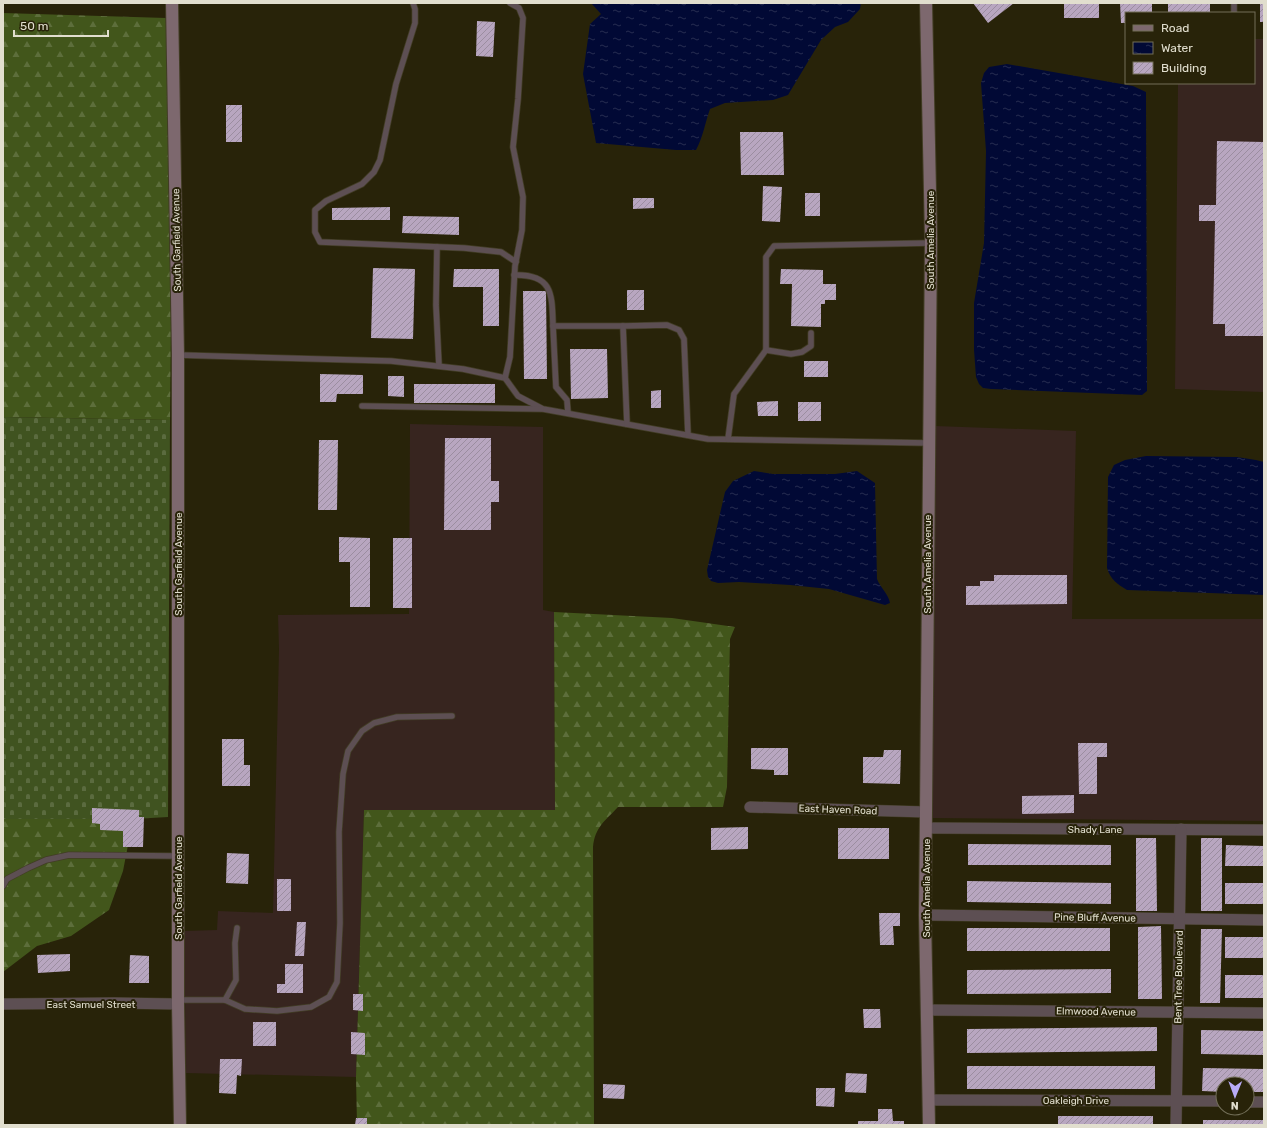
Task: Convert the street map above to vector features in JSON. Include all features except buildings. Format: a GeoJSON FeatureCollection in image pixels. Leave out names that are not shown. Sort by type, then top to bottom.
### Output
{"type":"FeatureCollection","features":[{"type":"Feature","properties":{"kind":"street","name":"South Garfield Avenue"},"geometry":{"type":"LineString","coordinates":[[172,3],[178,355],[178,1002],[180,1125]]}},
{"type":"Feature","properties":{"kind":"street","name":"South Amelia Avenue"},"geometry":{"type":"LineString","coordinates":[[926,3],[931,243],[928,443],[925,915],[929,1125]]}},
{"type":"Feature","properties":{"kind":"street","name":"East Haven Road"},"geometry":{"type":"LineString","coordinates":[[750,807],[926,812]]}},
{"type":"Feature","properties":{"kind":"street","name":"Shady Lane"},"geometry":{"type":"LineString","coordinates":[[926,828],[1264,830]]}},
{"type":"Feature","properties":{"kind":"street","name":"Bent Tree Boulevard"},"geometry":{"type":"LineString","coordinates":[[1176,1125],[1181,829]]}},
{"type":"Feature","properties":{"kind":"street","name":"Pine Bluff Avenue"},"geometry":{"type":"LineString","coordinates":[[925,915],[1264,920]]}},
{"type":"Feature","properties":{"kind":"street","name":"East Samuel Street"},"geometry":{"type":"LineString","coordinates":[[3,1004],[178,1002]]}},
{"type":"Feature","properties":{"kind":"street","name":"Elmwood Avenue"},"geometry":{"type":"LineString","coordinates":[[928,1010],[1264,1013]]}},
{"type":"Feature","properties":{"kind":"street","name":"Oakleigh Drive"},"geometry":{"type":"LineString","coordinates":[[929,1100],[1215,1102]]}},
{"type":"Feature","properties":{"kind":"lane"},"geometry":{"type":"LineString","coordinates":[[413,3],[415,9],[415,23],[396,84],[380,160],[374,172],[362,184],[326,201],[315,210],[314,232],[320,242],[437,247],[501,252],[516,262]]}},
{"type":"Feature","properties":{"kind":"lane"},"geometry":{"type":"LineString","coordinates":[[505,378],[510,357],[514,275],[522,230],[523,197],[513,147],[518,99],[523,18],[519,8],[510,3]]}},
{"type":"Feature","properties":{"kind":"lane"},"geometry":{"type":"LineString","coordinates":[[728,439],[734,394],[766,350],[766,257],[774,246],[931,243]]}},
{"type":"Feature","properties":{"kind":"lane"},"geometry":{"type":"LineString","coordinates":[[437,247],[436,305],[439,366]]}},
{"type":"Feature","properties":{"kind":"lane"},"geometry":{"type":"LineString","coordinates":[[514,275],[529,274],[546,284],[552,298],[556,387],[567,400],[568,413]]}},
{"type":"Feature","properties":{"kind":"lane"},"geometry":{"type":"LineString","coordinates":[[553,326],[623,326],[667,324],[679,330],[684,339],[688,435]]}},
{"type":"Feature","properties":{"kind":"lane"},"geometry":{"type":"LineString","coordinates":[[623,326],[627,424]]}},
{"type":"Feature","properties":{"kind":"lane"},"geometry":{"type":"LineString","coordinates":[[766,350],[791,354],[802,352],[811,346],[811,333]]}},
{"type":"Feature","properties":{"kind":"lane"},"geometry":{"type":"LineString","coordinates":[[178,355],[391,361],[463,369],[505,378],[518,396],[543,409]]}},
{"type":"Feature","properties":{"kind":"lane"},"geometry":{"type":"LineString","coordinates":[[362,406],[543,409],[708,438],[928,443]]}},
{"type":"Feature","properties":{"kind":"lane"},"geometry":{"type":"LineString","coordinates":[[178,1002],[225,1000],[244,1009],[277,1011],[310,1007],[329,997],[337,982],[340,923],[339,832],[342,774],[348,750],[362,731],[374,723],[397,717],[452,716]]}},
{"type":"Feature","properties":{"kind":"lane"},"geometry":{"type":"LineString","coordinates":[[3,886],[7,879],[28,868],[46,860],[69,855],[178,856]]}},
{"type":"Feature","properties":{"kind":"lane"},"geometry":{"type":"LineString","coordinates":[[225,1000],[236,980],[235,943],[237,928]]}},
{"type":"Feature","properties":{"kind":"shaded area"},"geometry":{"type":"Polygon","coordinates":[[[1255,39],[1264,39],[1264,392],[1175,389],[1178,84],[1255,84],[1255,39]]]}},
{"type":"Feature","properties":{"kind":"shaded area"},"geometry":{"type":"Polygon","coordinates":[[[410,424],[543,427],[543,610],[554,612],[555,810],[364,810],[356,1077],[186,1073],[184,931],[217,930],[218,911],[273,913],[279,649],[278,615],[409,614],[410,424]]]}},
{"type":"Feature","properties":{"kind":"shaded area"},"geometry":{"type":"Polygon","coordinates":[[[935,426],[1076,431],[1072,619],[1264,619],[1264,821],[932,818],[935,426]]]}},
{"type":"Feature","properties":{"kind":"green space"},"geometry":{"type":"Polygon","coordinates":[[[3,13],[166,18],[171,326],[170,420],[3,417],[3,13]]]}},
{"type":"Feature","properties":{"kind":"green space"},"geometry":{"type":"Polygon","coordinates":[[[3,417],[170,420],[168,817],[133,819],[3,819],[3,417]]]}},
{"type":"Feature","properties":{"kind":"green space"},"geometry":{"type":"Polygon","coordinates":[[[554,612],[672,618],[735,627],[730,639],[727,787],[723,807],[618,807],[598,829],[593,847],[594,1125],[357,1125],[356,1077],[364,810],[555,810],[554,612]]]}},
{"type":"Feature","properties":{"kind":"green space"},"geometry":{"type":"Polygon","coordinates":[[[3,819],[133,819],[123,871],[109,910],[71,936],[37,946],[3,972],[3,819]]]}},
{"type":"Feature","properties":{"kind":"water"},"geometry":{"type":"Polygon","coordinates":[[[591,3],[861,3],[860,9],[848,22],[835,27],[821,40],[788,95],[773,100],[725,103],[710,109],[696,150],[676,150],[596,143],[583,74],[590,24],[601,14],[591,3]]]}},
{"type":"Feature","properties":{"kind":"water"},"geometry":{"type":"Polygon","coordinates":[[[1007,64],[1133,86],[1146,92],[1147,391],[1142,395],[991,389],[983,388],[979,384],[976,377],[974,350],[974,303],[984,243],[986,151],[981,83],[984,73],[989,67],[1007,64]]]}},
{"type":"Feature","properties":{"kind":"water"},"geometry":{"type":"Polygon","coordinates":[[[1146,456],[1237,457],[1264,462],[1264,595],[1127,590],[1112,579],[1107,568],[1108,477],[1114,465],[1125,460],[1146,456]]]}},
{"type":"Feature","properties":{"kind":"water"},"geometry":{"type":"Polygon","coordinates":[[[754,471],[773,474],[835,474],[857,471],[875,483],[877,579],[880,586],[888,596],[890,603],[885,605],[829,589],[739,582],[718,583],[711,581],[708,577],[707,570],[725,492],[733,481],[754,471]]]}}]}
